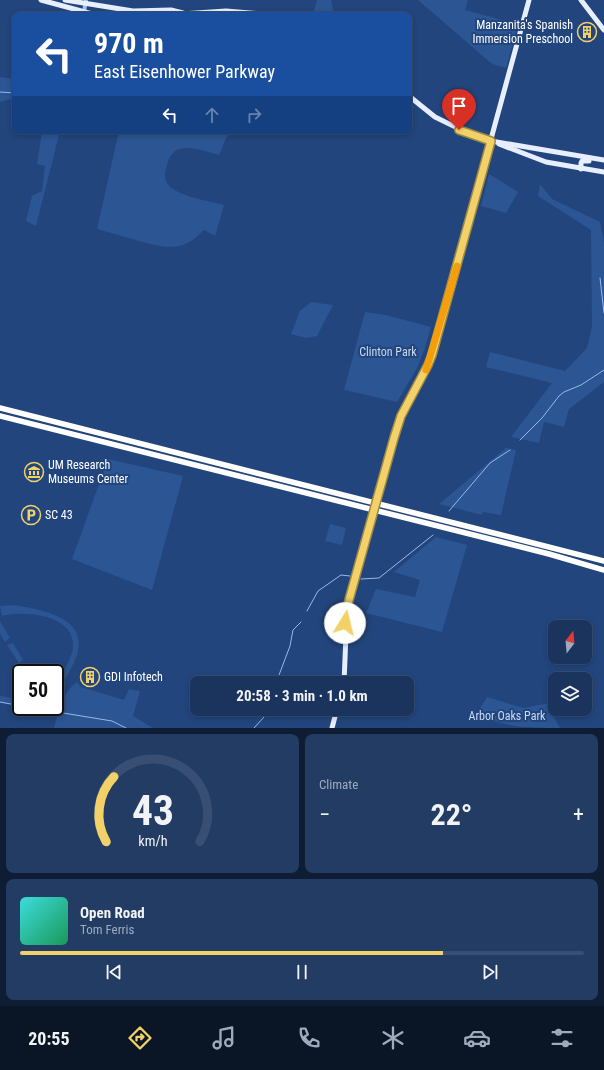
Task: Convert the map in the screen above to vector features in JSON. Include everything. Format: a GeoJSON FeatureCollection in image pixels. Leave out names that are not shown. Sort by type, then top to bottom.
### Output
{"type":"FeatureCollection","features":[{"type":"Feature","properties":{"kind":"highway"},"geometry":{"type":"LineString","coordinates":[[0,408],[604,561]]}},
{"type":"Feature","properties":{"kind":"highway"},"geometry":{"type":"LineString","coordinates":[[0,416],[549,554],[604,570]]}},
{"type":"Feature","properties":{"kind":"main road"},"geometry":{"type":"LineString","coordinates":[[41,0],[84,12]]}},
{"type":"Feature","properties":{"kind":"main road"},"geometry":{"type":"LineString","coordinates":[[65,0],[86,2],[133,11],[171,10],[176,12]]}},
{"type":"Feature","properties":{"kind":"main road"},"geometry":{"type":"LineString","coordinates":[[344,676],[347,610],[378,494],[401,416],[426,370],[432,355],[529,0]]}},
{"type":"Feature","properties":{"kind":"main road"},"geometry":{"type":"LineString","coordinates":[[582,0],[604,30]]}},
{"type":"Feature","properties":{"kind":"main road"},"geometry":{"type":"LineString","coordinates":[[211,12],[238,12]]}},
{"type":"Feature","properties":{"kind":"main road"},"geometry":{"type":"LineString","coordinates":[[412,99],[425,110],[448,125],[529,157],[581,169],[604,172]]}},
{"type":"Feature","properties":{"kind":"main road"},"geometry":{"type":"LineString","coordinates":[[491,141],[604,161]]}},
{"type":"Feature","properties":{"kind":"main road"},"geometry":{"type":"LineString","coordinates":[[581,169],[580,164],[582,161],[604,161]]}},
{"type":"Feature","properties":{"kind":"main road"},"geometry":{"type":"LineString","coordinates":[[332,728],[335,716]]}},
{"type":"Feature","properties":{"kind":"street"},"geometry":{"type":"LineString","coordinates":[[84,12],[86,2]]}},
{"type":"Feature","properties":{"kind":"green space"},"geometry":{"type":"Polygon","coordinates":[[[317,0],[331,0],[333,12],[314,12],[317,0]]]}},
{"type":"Feature","properties":{"kind":"green space"},"geometry":{"type":"Polygon","coordinates":[[[418,0],[468,0],[465,10],[518,24],[506,68],[492,64],[418,0]]]}},
{"type":"Feature","properties":{"kind":"green space"},"geometry":{"type":"Polygon","coordinates":[[[0,77],[12,79],[12,99],[0,102],[0,77]]]}},
{"type":"Feature","properties":{"kind":"green space"},"geometry":{"type":"Polygon","coordinates":[[[42,134],[59,134],[36,226],[26,221],[32,196],[42,191],[45,166],[37,164],[42,134]]]}},
{"type":"Feature","properties":{"kind":"green space"},"geometry":{"type":"Polygon","coordinates":[[[118,134],[228,134],[219,155],[196,149],[181,149],[175,151],[170,157],[165,172],[165,179],[171,188],[184,195],[224,205],[215,236],[204,230],[188,242],[173,247],[166,247],[97,229],[118,134]]]}},
{"type":"Feature","properties":{"kind":"green space"},"geometry":{"type":"Polygon","coordinates":[[[489,174],[518,192],[506,213],[481,206],[489,174]]]}},
{"type":"Feature","properties":{"kind":"green space"},"geometry":{"type":"Polygon","coordinates":[[[540,184],[552,199],[600,222],[604,243],[604,382],[569,409],[564,427],[544,422],[539,443],[511,437],[552,383],[486,367],[490,352],[565,371],[587,348],[592,327],[591,230],[538,196],[540,184]]]}},
{"type":"Feature","properties":{"kind":"green space"},"geometry":{"type":"Polygon","coordinates":[[[311,302],[333,305],[317,336],[306,338],[291,334],[300,311],[311,302]]]}},
{"type":"Feature","properties":{"kind":"green space","name":"Clinton Park"},"geometry":{"type":"Polygon","coordinates":[[[365,312],[386,315],[431,327],[424,351],[416,370],[397,402],[344,390],[365,312]]]}},
{"type":"Feature","properties":{"kind":"green space"},"geometry":{"type":"Polygon","coordinates":[[[506,448],[516,450],[501,515],[483,512],[482,515],[439,504],[506,448]]]}},
{"type":"Feature","properties":{"kind":"green space"},"geometry":{"type":"Polygon","coordinates":[[[108,459],[183,476],[152,590],[72,559],[108,459]]]}},
{"type":"Feature","properties":{"kind":"green space"},"geometry":{"type":"Polygon","coordinates":[[[330,524],[346,528],[342,545],[325,541],[330,524]]]}},
{"type":"Feature","properties":{"kind":"green space"},"geometry":{"type":"Polygon","coordinates":[[[436,537],[467,545],[442,632],[366,613],[376,589],[415,597],[420,580],[394,572],[436,537]]]}},
{"type":"Feature","properties":{"kind":"green space"},"geometry":{"type":"Polygon","coordinates":[[[15,605],[49,613],[70,624],[76,632],[79,642],[77,655],[64,682],[64,670],[71,656],[73,647],[71,636],[66,627],[57,621],[35,614],[11,614],[2,616],[0,606],[15,605]]]}},
{"type":"Feature","properties":{"kind":"green space"},"geometry":{"type":"Polygon","coordinates":[[[0,621],[10,638],[5,642],[0,634],[0,621]]]}},
{"type":"Feature","properties":{"kind":"green space"},"geometry":{"type":"Polygon","coordinates":[[[13,643],[23,660],[19,663],[7,645],[13,643]]]}},
{"type":"Feature","properties":{"kind":"green space"},"geometry":{"type":"Polygon","coordinates":[[[77,682],[81,687],[124,700],[129,689],[140,691],[133,716],[153,728],[54,728],[58,716],[64,716],[64,697],[77,682]]]}},
{"type":"Feature","properties":{"kind":"green space"},"geometry":{"type":"Polygon","coordinates":[[[0,696],[12,698],[12,704],[0,702],[0,696]]]}},
{"type":"Feature","properties":{"kind":"green space","name":"Arbor Oaks Park"},"geometry":{"type":"Polygon","coordinates":[[[487,697],[523,708],[548,703],[548,716],[553,716],[560,728],[516,726],[496,722],[477,713],[487,697]]]}},
{"type":"Feature","properties":{"kind":"waterway"},"geometry":{"type":"LineString","coordinates":[[0,92],[12,93]]}},
{"type":"Feature","properties":{"kind":"waterway"},"geometry":{"type":"LineString","coordinates":[[600,278],[604,313]]}},
{"type":"Feature","properties":{"kind":"waterway"},"geometry":{"type":"LineString","coordinates":[[520,440],[542,418],[559,396],[564,392],[581,385],[604,370]]}},
{"type":"Feature","properties":{"kind":"waterway"},"geometry":{"type":"LineString","coordinates":[[449,511],[490,463],[510,450]]}},
{"type":"Feature","properties":{"kind":"waterway"},"geometry":{"type":"LineString","coordinates":[[361,579],[379,578],[433,535]]}},
{"type":"Feature","properties":{"kind":"waterway"},"geometry":{"type":"LineString","coordinates":[[307,611],[318,591],[341,575],[350,576]]}},
{"type":"Feature","properties":{"kind":"waterway"},"geometry":{"type":"LineString","coordinates":[[279,676],[290,646],[293,630],[301,622]]}},
{"type":"Feature","properties":{"kind":"waterway"},"geometry":{"type":"LineString","coordinates":[[0,702],[12,704]]}},
{"type":"Feature","properties":{"kind":"waterway"},"geometry":{"type":"LineString","coordinates":[[64,713],[112,721],[126,728]]}},
{"type":"Feature","properties":{"kind":"waterway"},"geometry":{"type":"LineString","coordinates":[[254,728],[264,716]]}},
{"type":"Feature","properties":{"kind":"slow traffic"},"geometry":{"type":"LineString","coordinates":[[426,370],[432,355],[457,266]]}},
{"type":"Feature","properties":{"kind":"place","name":"Manzanita's Spanish Immersion Preschool"},"geometry":{"type":"Point","coordinates":[587,32]}},
{"type":"Feature","properties":{"kind":"place","name":"UM Research Museums Center"},"geometry":{"type":"Point","coordinates":[34,472]}},
{"type":"Feature","properties":{"kind":"place","name":"SC 43"},"geometry":{"type":"Point","coordinates":[31,515]}},
{"type":"Feature","properties":{"kind":"place","name":"GDI Infotech"},"geometry":{"type":"Point","coordinates":[90,677]}},
{"type":"Feature","properties":{"kind":"route"},"geometry":{"type":"LineString","coordinates":[[345,623],[349,600],[394,438],[406,405],[421,380],[432,355],[491,141],[459,130]]}}]}
